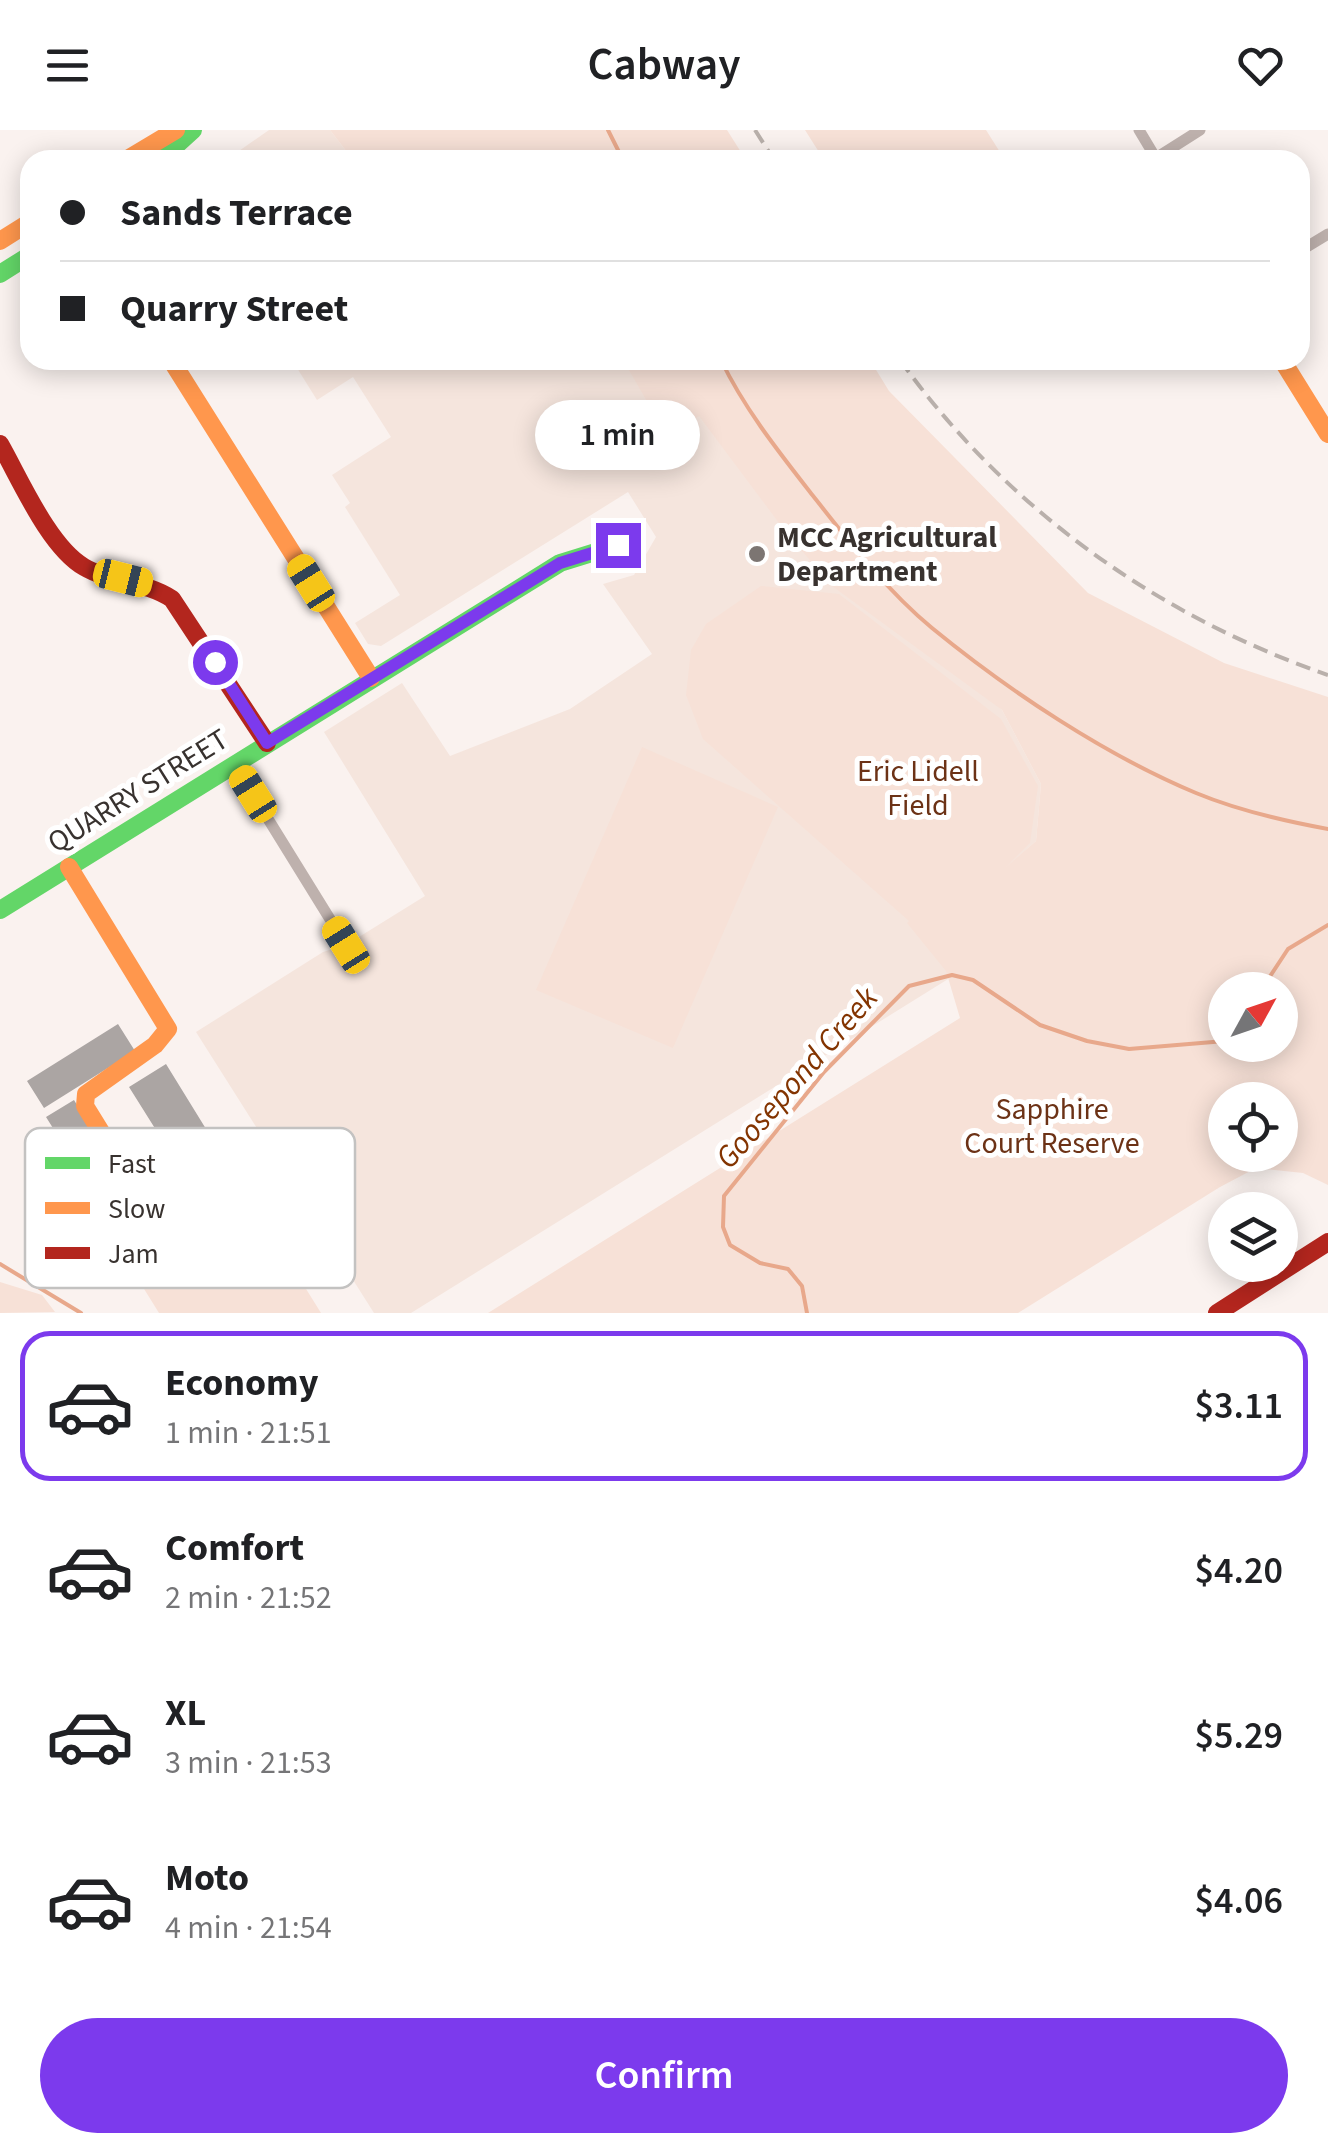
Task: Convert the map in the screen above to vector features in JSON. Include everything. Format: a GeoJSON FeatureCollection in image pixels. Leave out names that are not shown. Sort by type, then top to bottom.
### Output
{"type":"FeatureCollection","features":[{"type":"Feature","properties":{"kind":"street"},"geometry":{"type":"LineString","coordinates":[[143,150],[176,130]]}},
{"type":"Feature","properties":{"kind":"street"},"geometry":{"type":"LineString","coordinates":[[171,150],[193,130]]}},
{"type":"Feature","properties":{"kind":"street"},"geometry":{"type":"LineString","coordinates":[[1170,150],[1200,130]]}},
{"type":"Feature","properties":{"kind":"street"},"geometry":{"type":"LineString","coordinates":[[178,370],[371,678]]}},
{"type":"Feature","properties":{"kind":"street"},"geometry":{"type":"LineString","coordinates":[[1288,370],[1328,434]]}},
{"type":"Feature","properties":{"kind":"street"},"geometry":{"type":"LineString","coordinates":[[0,444],[77,562],[96,572],[150,585],[172,599],[267,743]]}},
{"type":"Feature","properties":{"kind":"street","name":"QUARRY STREET"},"geometry":{"type":"LineString","coordinates":[[0,910],[560,563],[618,545]]}},
{"type":"Feature","properties":{"kind":"street"},"geometry":{"type":"LineString","coordinates":[[234,764],[346,945]]}},
{"type":"Feature","properties":{"kind":"street"},"geometry":{"type":"LineString","coordinates":[[69,867],[168,1028],[156,1045],[86,1094],[86,1106],[99,1128]]}},
{"type":"Feature","properties":{"kind":"street"},"geometry":{"type":"LineString","coordinates":[[1217,1313],[1328,1242]]}},
{"type":"Feature","properties":{"kind":"shaded area"},"geometry":{"type":"Polygon","coordinates":[[[269,130],[330,130],[345,150],[240,150],[269,130]]]}},
{"type":"Feature","properties":{"kind":"shaded area"},"geometry":{"type":"Polygon","coordinates":[[[298,370],[633,370],[666,434],[699,415],[1002,710],[1041,784],[1036,841],[980,891],[953,976],[411,1313],[374,1313],[355,1283],[355,1128],[257,1128],[196,1032],[323,952],[346,945],[425,896],[324,732],[402,683],[450,756],[570,709],[652,654],[603,584],[634,575],[656,537],[628,492],[381,646],[368,644],[355,623],[400,595],[345,507],[350,503],[332,475],[391,437],[353,377],[317,400],[298,370]]]}},
{"type":"Feature","properties":{"kind":"green space"},"geometry":{"type":"Polygon","coordinates":[[[330,130],[727,130],[740,150],[345,150],[330,130]]]}},
{"type":"Feature","properties":{"kind":"green space"},"geometry":{"type":"Polygon","coordinates":[[[805,130],[986,130],[999,150],[818,150],[805,130]]]}},
{"type":"Feature","properties":{"kind":"green space"},"geometry":{"type":"Polygon","coordinates":[[[629,370],[876,370],[889,391],[1088,593],[1224,663],[1328,697],[1328,1185],[1294,1172],[1298,1172],[1298,1082],[1208,1082],[1208,1172],[1248,1172],[1208,1192],[1018,1313],[488,1313],[960,1018],[946,971],[909,921],[703,739],[686,695],[691,650],[706,624],[761,586],[839,594],[1001,719],[1038,786],[1030,843],[1006,867],[1036,841],[1041,784],[1002,710],[832,586],[785,531],[699,416],[666,434],[629,370]]]}},
{"type":"Feature","properties":{"kind":"green space"},"geometry":{"type":"Polygon","coordinates":[[[642,747],[778,807],[673,1048],[536,990],[642,747]]]}},
{"type":"Feature","properties":{"kind":"green space"},"geometry":{"type":"Polygon","coordinates":[[[0,1282],[42,1295],[55,1312],[0,1313],[0,1282]]]}},
{"type":"Feature","properties":{"kind":"green space"},"geometry":{"type":"Polygon","coordinates":[[[143,1288],[305,1288],[321,1313],[159,1313],[143,1288]]]}},
{"type":"Feature","properties":{"kind":"building"},"geometry":{"type":"Polygon","coordinates":[[[118,1024],[135,1051],[44,1108],[27,1081],[118,1024]]]}},
{"type":"Feature","properties":{"kind":"building"},"geometry":{"type":"Polygon","coordinates":[[[166,1064],[205,1128],[155,1128],[129,1087],[166,1064]]]}},
{"type":"Feature","properties":{"kind":"building"},"geometry":{"type":"Polygon","coordinates":[[[74,1100],[91,1128],[53,1128],[46,1117],[74,1100]]]}},
{"type":"Feature","properties":{"kind":"waterway"},"geometry":{"type":"LineString","coordinates":[[608,130],[618,150]]}},
{"type":"Feature","properties":{"kind":"waterway"},"geometry":{"type":"LineString","coordinates":[[726,370],[762,429],[853,546],[899,597],[962,652],[1059,720],[1162,778],[1228,805],[1328,829]]}},
{"type":"Feature","properties":{"kind":"waterway","name":"Goosepond Creek"},"geometry":{"type":"LineString","coordinates":[[1273,972],[1288,949],[1328,925]]}},
{"type":"Feature","properties":{"kind":"waterway","name":"Goosepond Creek"},"geometry":{"type":"LineString","coordinates":[[807,1313],[802,1286],[788,1269],[760,1263],[730,1245],[723,1227],[724,1196],[824,1072],[909,986],[952,975],[973,980],[1040,1025],[1087,1041],[1129,1049],[1208,1042]]}},
{"type":"Feature","properties":{"kind":"waterway"},"geometry":{"type":"LineString","coordinates":[[0,1264],[25,1279]]}},
{"type":"Feature","properties":{"kind":"waterway"},"geometry":{"type":"LineString","coordinates":[[40,1288],[81,1313]]}},
{"type":"Feature","properties":{"kind":"railway"},"geometry":{"type":"LineString","coordinates":[[755,130],[768,150]]}},
{"type":"Feature","properties":{"kind":"railway"},"geometry":{"type":"LineString","coordinates":[[908,370],[988,463],[1090,551],[1204,622],[1328,675]]}},
{"type":"Feature","properties":{"kind":"traffic: fast"},"geometry":{"type":"LineString","coordinates":[[171,150],[193,130]]}},
{"type":"Feature","properties":{"kind":"traffic: fast"},"geometry":{"type":"LineString","coordinates":[[0,274],[20,261]]}},
{"type":"Feature","properties":{"kind":"traffic: fast"},"geometry":{"type":"LineString","coordinates":[[0,910],[560,563],[618,545]]}},
{"type":"Feature","properties":{"kind":"traffic: slow"},"geometry":{"type":"LineString","coordinates":[[143,150],[176,130]]}},
{"type":"Feature","properties":{"kind":"traffic: slow"},"geometry":{"type":"LineString","coordinates":[[0,241],[20,228]]}},
{"type":"Feature","properties":{"kind":"traffic: slow"},"geometry":{"type":"LineString","coordinates":[[177,370],[371,678]]}},
{"type":"Feature","properties":{"kind":"traffic: slow"},"geometry":{"type":"LineString","coordinates":[[1288,370],[1328,434]]}},
{"type":"Feature","properties":{"kind":"traffic: slow"},"geometry":{"type":"LineString","coordinates":[[69,867],[168,1029],[155,1045],[86,1094],[85,1106],[99,1128]]}},
{"type":"Feature","properties":{"kind":"traffic: jam"},"geometry":{"type":"LineString","coordinates":[[0,444],[36,511],[71,557],[94,572],[172,599],[267,743]]}},
{"type":"Feature","properties":{"kind":"traffic: jam"},"geometry":{"type":"LineString","coordinates":[[1217,1313],[1328,1242]]}},
{"type":"Feature","properties":{"kind":"place","name":"MCC Agricultural Department"},"geometry":{"type":"Point","coordinates":[757,554]}},
{"type":"Feature","properties":{"kind":"route"},"geometry":{"type":"LineString","coordinates":[[215,662],[267,743],[560,563],[618,545]]}},
{"type":"Feature","properties":{"kind":"park label","name":"Eric Lidell Field"},"geometry":{"type":"Point","coordinates":[918,788]}},
{"type":"Feature","properties":{"kind":"park label","name":"Sapphire Court Reserve"},"geometry":{"type":"Point","coordinates":[1052,1126]}}]}
